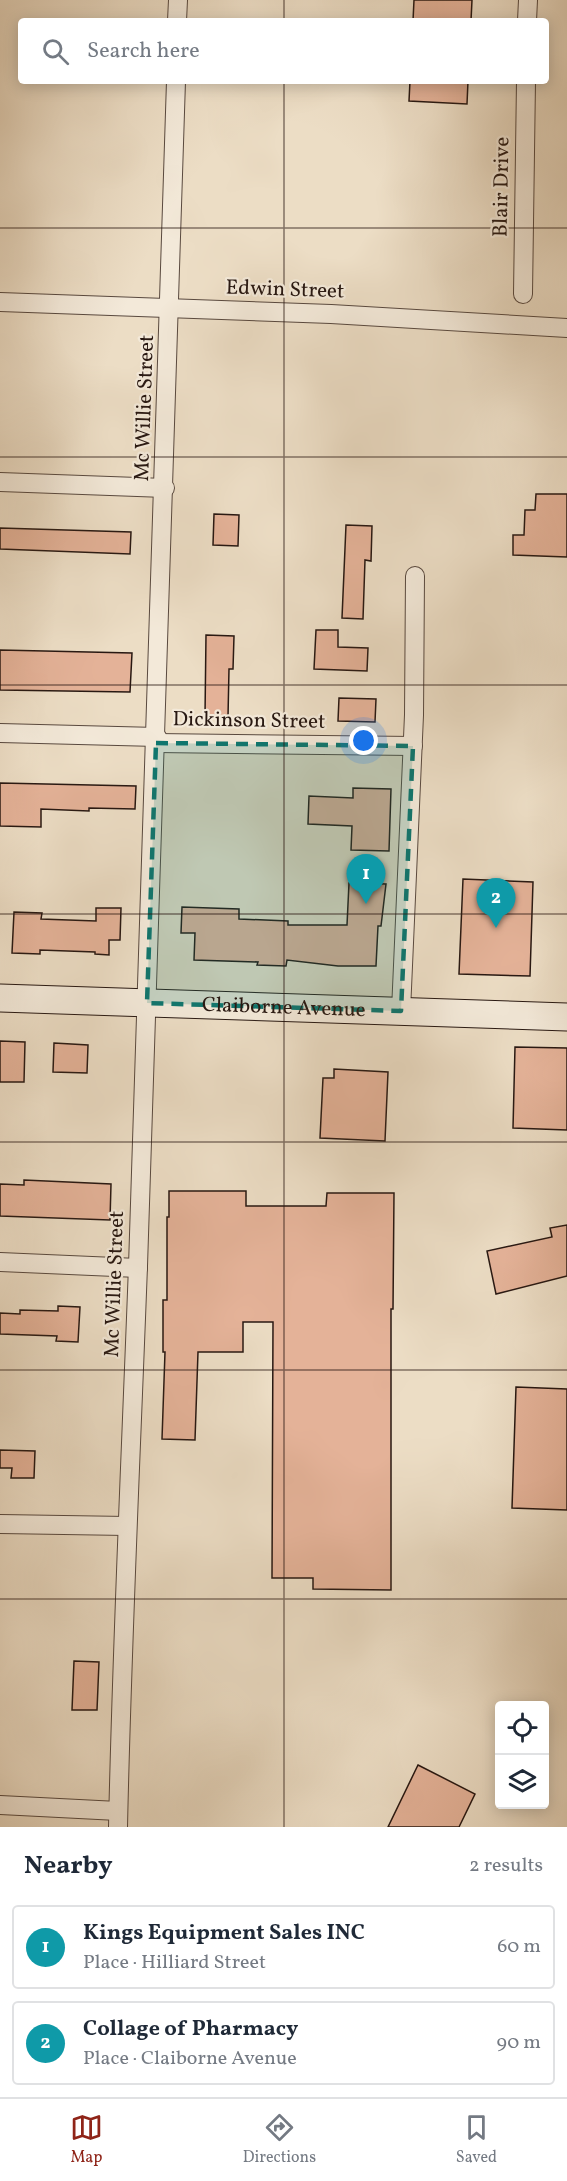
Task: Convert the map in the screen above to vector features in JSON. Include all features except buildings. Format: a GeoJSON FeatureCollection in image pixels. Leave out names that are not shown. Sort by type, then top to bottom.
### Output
{"type":"FeatureCollection","features":[{"type":"Feature","properties":{"kind":"street"},"geometry":{"type":"LineString","coordinates":[[177,18],[178,0]]}},
{"type":"Feature","properties":{"kind":"street"},"geometry":{"type":"LineString","coordinates":[[527,18],[528,0]]}},
{"type":"Feature","properties":{"kind":"street","name":"Mc Willie Street"},"geometry":{"type":"LineString","coordinates":[[118,1819],[157,740],[176,84]]}},
{"type":"Feature","properties":{"kind":"street","name":"Blair Drive"},"geometry":{"type":"LineString","coordinates":[[523,294],[526,84]]}},
{"type":"Feature","properties":{"kind":"street","name":"Edwin Street"},"geometry":{"type":"LineString","coordinates":[[0,302],[331,314],[567,328]]}},
{"type":"Feature","properties":{"kind":"street"},"geometry":{"type":"LineString","coordinates":[[0,482],[165,488]]}},
{"type":"Feature","properties":{"kind":"street"},"geometry":{"type":"LineString","coordinates":[[401,1011],[413,746],[415,576]]}},
{"type":"Feature","properties":{"kind":"street","name":"Dickinson Street"},"geometry":{"type":"LineString","coordinates":[[0,733],[157,740],[413,746]]}},
{"type":"Feature","properties":{"kind":"street","name":"Claiborne Avenue"},"geometry":{"type":"LineString","coordinates":[[0,998],[567,1017]]}},
{"type":"Feature","properties":{"kind":"street"},"geometry":{"type":"LineString","coordinates":[[0,1262],[138,1268]]}},
{"type":"Feature","properties":{"kind":"street"},"geometry":{"type":"LineString","coordinates":[[0,1524],[127,1526]]}},
{"type":"Feature","properties":{"kind":"street"},"geometry":{"type":"LineString","coordinates":[[0,1805],[118,1819]]}},
{"type":"Feature","properties":{"kind":"highlighted area"},"geometry":{"type":"Polygon","coordinates":[[[156,743],[413,746],[401,1011],[147,1003],[156,743]]]}},
{"type":"Feature","properties":{"kind":"place","name":"Kings Equipment Sales INC"},"geometry":{"type":"Point","coordinates":[366,904]}},
{"type":"Feature","properties":{"kind":"place","name":"Collage of Pharmacy"},"geometry":{"type":"Point","coordinates":[496,928]}}]}
